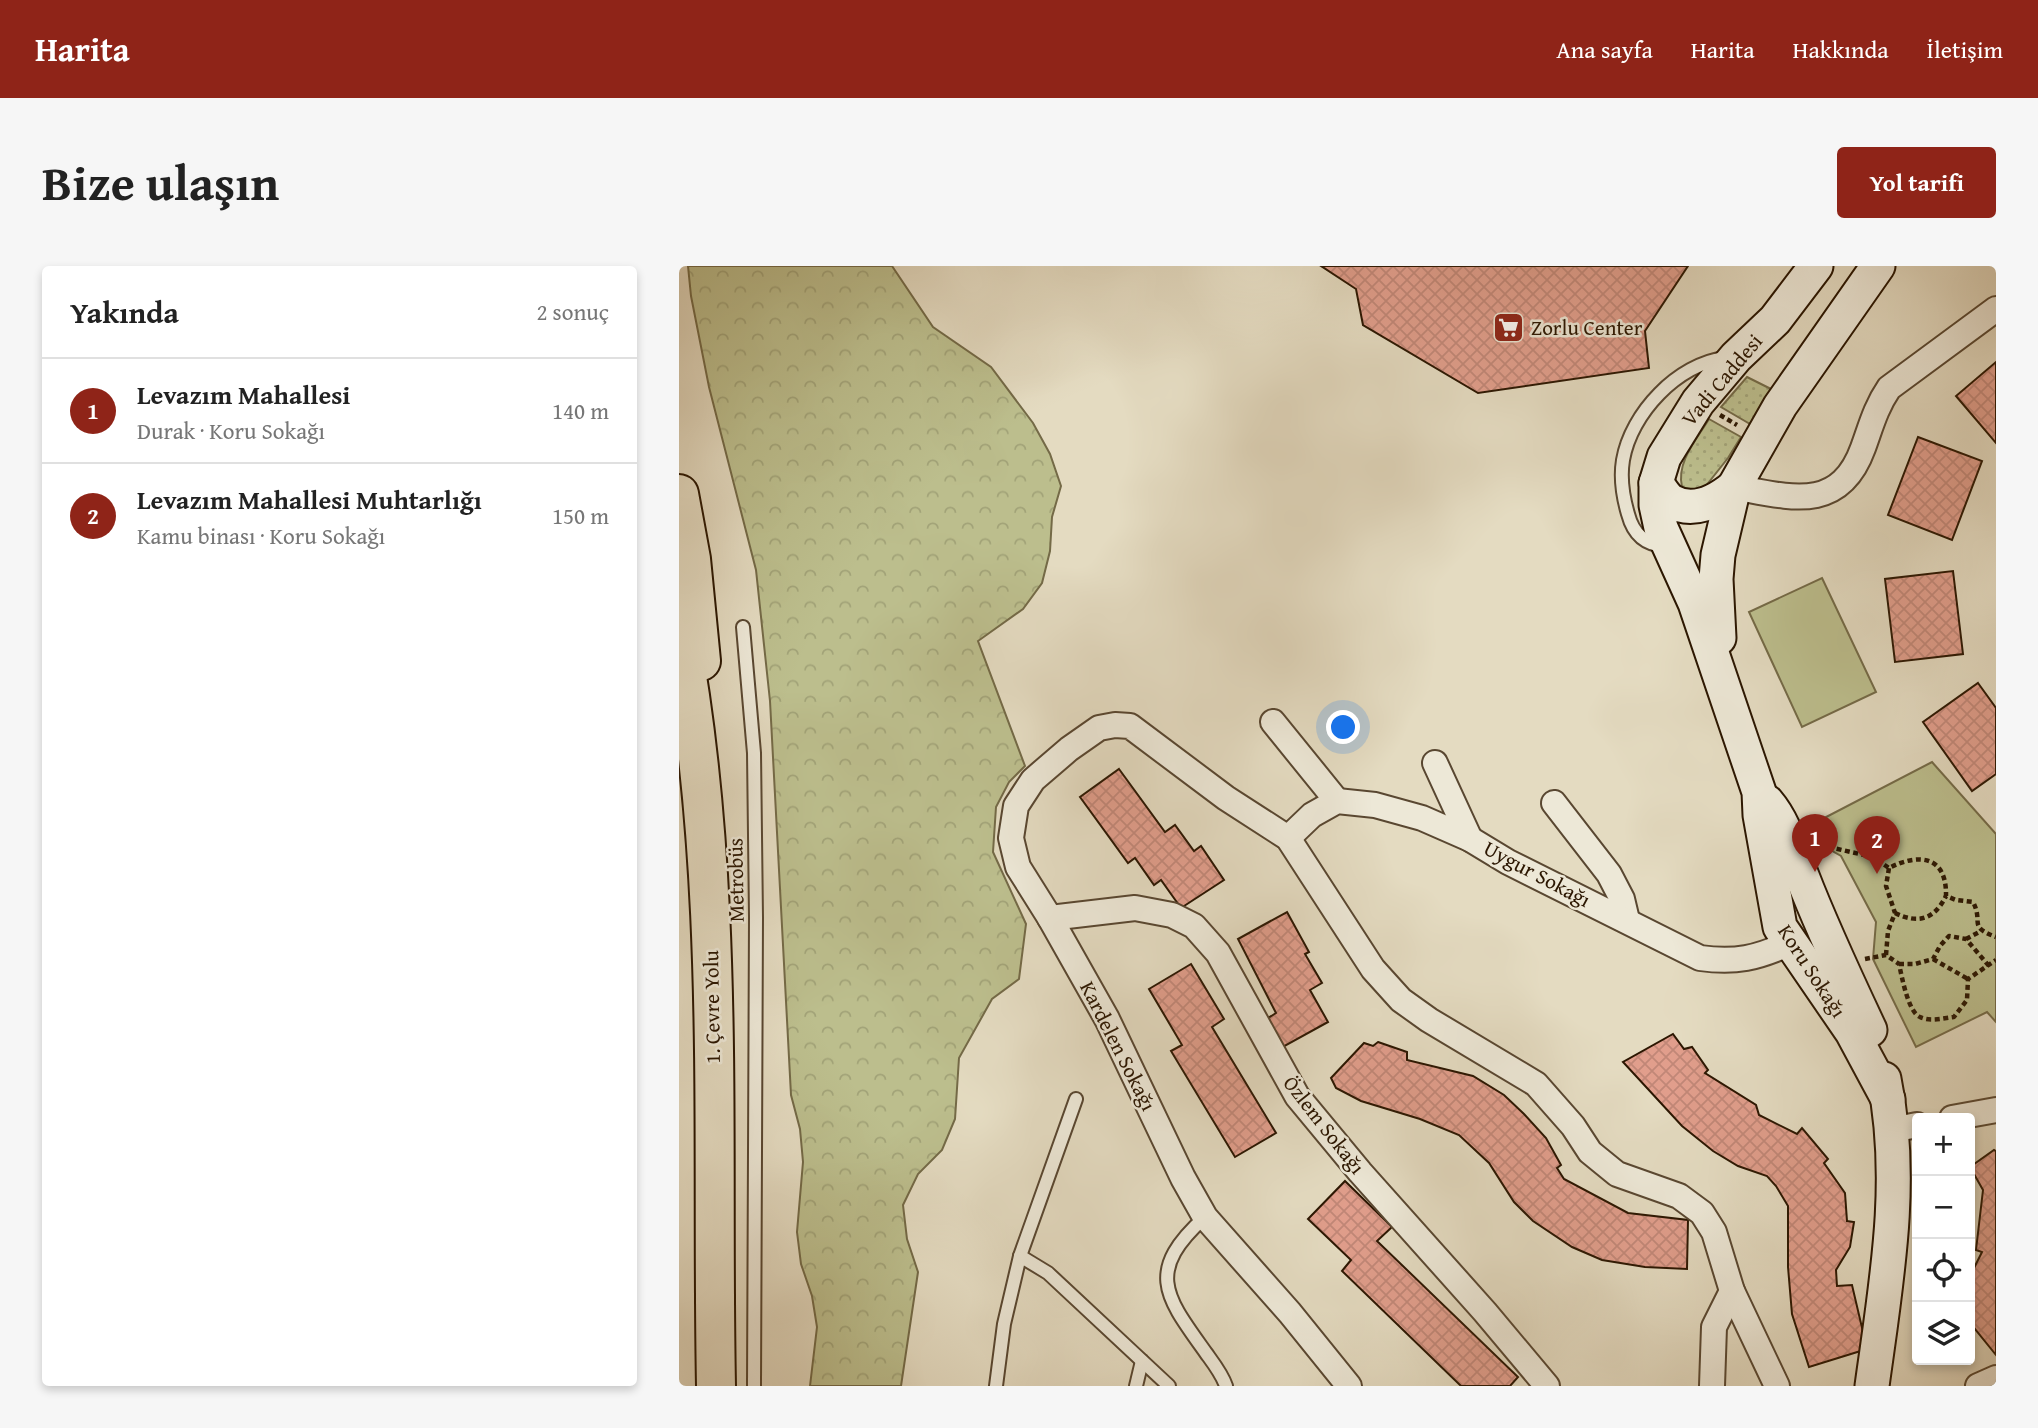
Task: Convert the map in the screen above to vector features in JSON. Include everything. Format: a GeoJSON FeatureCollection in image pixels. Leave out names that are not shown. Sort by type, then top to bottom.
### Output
{"type":"FeatureCollection","features":[{"type":"Feature","properties":{"kind":"highway"},"geometry":{"type":"LineString","coordinates":[[679,494],[691,559],[702,667],[702,775]]}},
{"type":"Feature","properties":{"kind":"highway","name":"1. Çevre Yolu"},"geometry":{"type":"LineString","coordinates":[[679,630],[702,775],[712,928],[716,1386]]}},
{"type":"Feature","properties":{"kind":"street","name":"Vadi Caddesi"},"geometry":{"type":"LineString","coordinates":[[1668,547],[1656,505],[1656,483],[1664,457],[1698,402],[1736,357],[1775,320],[1816,266]]}},
{"type":"Feature","properties":{"kind":"street"},"geometry":{"type":"LineString","coordinates":[[1668,547],[1707,536],[1725,521],[1734,487],[1780,406],[1878,266]]}},
{"type":"Feature","properties":{"kind":"street"},"geometry":{"type":"LineString","coordinates":[[1656,483],[1670,500],[1687,506],[1709,503],[1721,498],[1734,487],[1805,498],[1828,492],[1847,478],[1863,451],[1878,404],[1889,387],[1996,309]]}},
{"type":"Feature","properties":{"kind":"street","name":"Koru Sokağı"},"geometry":{"type":"LineString","coordinates":[[1723,685],[1716,579],[1725,521]]}},
{"type":"Feature","properties":{"kind":"street","name":"Koru Sokağı"},"geometry":{"type":"LineString","coordinates":[[1668,547],[1695,603],[1759,793],[1759,816],[1780,927],[1852,1032],[1899,1118]]}},
{"type":"Feature","properties":{"kind":"street"},"geometry":{"type":"LineString","coordinates":[[1273,722],[1337,801],[1312,816],[1288,838],[1373,969],[1401,1000],[1429,1020],[1536,1084],[1573,1126],[1590,1152],[1618,1174],[1679,1196],[1702,1213],[1714,1232],[1732,1291],[1777,1386]]}},
{"type":"Feature","properties":{"kind":"street","name":"Kardelen Sokağı"},"geometry":{"type":"LineString","coordinates":[[1288,838],[1226,798],[1130,726],[1115,725],[1099,728],[1069,748],[1033,780],[1016,806],[1011,838],[1018,867],[1107,1019],[1183,1178],[1205,1217],[1290,1313],[1349,1386]]}},
{"type":"Feature","properties":{"kind":"street"},"geometry":{"type":"LineString","coordinates":[[1435,763],[1470,839]]}},
{"type":"Feature","properties":{"kind":"street","name":"Koru Sokağı"},"geometry":{"type":"LineString","coordinates":[[1759,793],[1775,811],[1792,849],[1871,1033],[1899,1118],[1892,1224],[1873,1386]]}},
{"type":"Feature","properties":{"kind":"street","name":"Uygur Sokağı"},"geometry":{"type":"LineString","coordinates":[[1337,801],[1387,808],[1422,818],[1470,839],[1508,862],[1700,958],[1725,962],[1758,957],[1792,946]]}},
{"type":"Feature","properties":{"kind":"street"},"geometry":{"type":"LineString","coordinates":[[1554,803],[1609,874],[1622,899],[1627,920]]}},
{"type":"Feature","properties":{"kind":"street"},"geometry":{"type":"LineString","coordinates":[[1776,909],[1791,901],[1812,898]]}},
{"type":"Feature","properties":{"kind":"street","name":"Özlem Sokağı"},"geometry":{"type":"LineString","coordinates":[[1050,918],[1135,908],[1172,915],[1194,926],[1218,953],[1297,1096],[1547,1386]]}},
{"type":"Feature","properties":{"kind":"street"},"geometry":{"type":"LineString","coordinates":[[1792,946],[1831,945]]}},
{"type":"Feature","properties":{"kind":"street"},"geometry":{"type":"LineString","coordinates":[[1975,1114],[1996,1110]]}},
{"type":"Feature","properties":{"kind":"street"},"geometry":{"type":"LineString","coordinates":[[1712,1386],[1714,1327],[1732,1291]]}},
{"type":"Feature","properties":{"kind":"street"},"geometry":{"type":"LineString","coordinates":[[1978,1386],[1996,1378]]}},
{"type":"Feature","properties":{"kind":"lane"},"geometry":{"type":"LineString","coordinates":[[1668,547],[1655,546],[1642,540],[1632,527],[1624,501],[1622,476],[1627,446],[1646,408],[1670,385],[1690,370],[1713,360],[1736,357]]}},
{"type":"Feature","properties":{"kind":"lane","name":"Metrobüs"},"geometry":{"type":"LineString","coordinates":[[743,627],[754,752],[754,1386]]}},
{"type":"Feature","properties":{"kind":"lane"},"geometry":{"type":"LineString","coordinates":[[996,1386],[1004,1324],[1020,1256],[1076,1099]]}},
{"type":"Feature","properties":{"kind":"lane"},"geometry":{"type":"LineString","coordinates":[[1205,1217],[1177,1246],[1171,1260],[1168,1288],[1179,1314],[1219,1371],[1226,1386]]}},
{"type":"Feature","properties":{"kind":"lane"},"geometry":{"type":"LineString","coordinates":[[1020,1256],[1048,1273],[1168,1386]]}},
{"type":"Feature","properties":{"kind":"lane"},"geometry":{"type":"LineString","coordinates":[[1136,1386],[1142,1361]]}},
{"type":"Feature","properties":{"kind":"path"},"geometry":{"type":"LineString","coordinates":[[1698,402],[1761,439]]}},
{"type":"Feature","properties":{"kind":"path"},"geometry":{"type":"LineString","coordinates":[[1792,849],[1811,843],[1873,857],[1888,868]]}},
{"type":"Feature","properties":{"kind":"path"},"geometry":{"type":"LineString","coordinates":[[1888,868],[1905,860],[1920,859],[1934,864],[1942,873],[1946,885],[1942,904],[1925,919],[1909,920],[1895,913]]}},
{"type":"Feature","properties":{"kind":"path"},"geometry":{"type":"LineString","coordinates":[[1886,956],[1888,930],[1895,913],[1886,886],[1888,868]]}},
{"type":"Feature","properties":{"kind":"path"},"geometry":{"type":"LineString","coordinates":[[1945,896],[1973,902],[1977,910],[1977,925],[1981,931],[1996,937]]}},
{"type":"Feature","properties":{"kind":"path"},"geometry":{"type":"LineString","coordinates":[[1933,959],[1949,936],[1966,939],[1981,931]]}},
{"type":"Feature","properties":{"kind":"path"},"geometry":{"type":"LineString","coordinates":[[1966,939],[1989,966]]}},
{"type":"Feature","properties":{"kind":"path"},"geometry":{"type":"LineString","coordinates":[[1831,945],[1860,960],[1886,956],[1899,964],[1915,964],[1933,959],[1968,979]]}},
{"type":"Feature","properties":{"kind":"path"},"geometry":{"type":"LineString","coordinates":[[1968,979],[1996,960]]}},
{"type":"Feature","properties":{"kind":"path"},"geometry":{"type":"LineString","coordinates":[[1899,964],[1912,1010],[1919,1017],[1954,1017],[1967,1000],[1968,979]]}},
{"type":"Feature","properties":{"kind":"green space"},"geometry":{"type":"Polygon","coordinates":[[[688,266],[892,266],[933,327],[991,367],[1033,423],[1050,454],[1061,486],[1052,517],[1050,551],[1042,583],[1023,609],[978,641],[1025,766],[1009,782],[996,807],[993,852],[1026,924],[1019,979],[992,999],[959,1058],[955,1119],[942,1150],[918,1174],[903,1205],[907,1239],[918,1272],[901,1386],[810,1386],[817,1327],[812,1296],[801,1264],[797,1232],[803,1162],[800,1129],[791,1095],[770,701],[756,570],[709,387],[691,296],[688,266]]]}},
{"type":"Feature","properties":{"kind":"green space"},"geometry":{"type":"Polygon","coordinates":[[[1747,377],[1773,390],[1750,424],[1721,407],[1747,377]]]}},
{"type":"Feature","properties":{"kind":"green space"},"geometry":{"type":"Polygon","coordinates":[[[1709,419],[1741,437],[1701,492],[1691,492],[1682,487],[1682,469],[1689,451],[1709,419]]]}},
{"type":"Feature","properties":{"kind":"green space"},"geometry":{"type":"Polygon","coordinates":[[[1822,578],[1876,692],[1802,727],[1749,612],[1822,578]]]}},
{"type":"Feature","properties":{"kind":"green space"},"geometry":{"type":"Polygon","coordinates":[[[1932,762],[1996,834],[1996,1022],[1987,1012],[1916,1047],[1873,959],[1876,922],[1841,856],[1811,839],[1805,828],[1932,762]]]}},
{"type":"Feature","properties":{"kind":"building","name":"Zorlu Center"},"geometry":{"type":"Polygon","coordinates":[[[1321,266],[1688,266],[1645,331],[1649,368],[1478,393],[1363,325],[1356,289],[1321,266]]]}},
{"type":"Feature","properties":{"kind":"building"},"geometry":{"type":"Polygon","coordinates":[[[1996,362],[1996,443],[1956,396],[1996,362]]]}},
{"type":"Feature","properties":{"kind":"building"},"geometry":{"type":"Polygon","coordinates":[[[1918,437],[1982,461],[1952,540],[1888,515],[1918,437]]]}},
{"type":"Feature","properties":{"kind":"building"},"geometry":{"type":"Polygon","coordinates":[[[1953,571],[1963,654],[1895,662],[1885,579],[1953,571]]]}},
{"type":"Feature","properties":{"kind":"building"},"geometry":{"type":"Polygon","coordinates":[[[1978,683],[1996,708],[1996,774],[1972,791],[1923,722],[1978,683]]]}},
{"type":"Feature","properties":{"kind":"building"},"geometry":{"type":"Polygon","coordinates":[[[1119,769],[1165,832],[1175,825],[1194,851],[1201,846],[1224,880],[1181,908],[1161,880],[1154,885],[1135,858],[1128,863],[1080,797],[1119,769]]]}},
{"type":"Feature","properties":{"kind":"building"},"geometry":{"type":"Polygon","coordinates":[[[1287,912],[1309,952],[1305,954],[1322,983],[1310,990],[1328,1022],[1281,1048],[1265,1020],[1276,1013],[1238,939],[1287,912]]]}},
{"type":"Feature","properties":{"kind":"building"},"geometry":{"type":"Polygon","coordinates":[[[1191,964],[1224,1019],[1212,1027],[1276,1133],[1235,1157],[1171,1051],[1182,1045],[1149,989],[1191,964]]]}},
{"type":"Feature","properties":{"kind":"building"},"geometry":{"type":"Polygon","coordinates":[[[1673,1034],[1684,1049],[1692,1047],[1708,1070],[1705,1073],[1756,1105],[1759,1115],[1797,1134],[1802,1128],[1828,1159],[1824,1163],[1845,1193],[1847,1221],[1854,1222],[1850,1247],[1836,1270],[1837,1286],[1852,1285],[1867,1349],[1809,1367],[1792,1314],[1788,1267],[1788,1206],[1776,1186],[1767,1176],[1738,1166],[1713,1151],[1682,1126],[1623,1062],[1673,1034]]]}},
{"type":"Feature","properties":{"kind":"building"},"geometry":{"type":"Polygon","coordinates":[[[1378,1042],[1407,1052],[1407,1060],[1473,1076],[1504,1095],[1546,1138],[1561,1165],[1557,1168],[1564,1179],[1628,1213],[1688,1220],[1687,1269],[1645,1267],[1602,1260],[1572,1247],[1533,1221],[1514,1202],[1489,1163],[1459,1135],[1420,1119],[1361,1101],[1336,1088],[1331,1078],[1364,1043],[1373,1046],[1378,1042]]]}},
{"type":"Feature","properties":{"kind":"building"},"geometry":{"type":"Polygon","coordinates":[[[1996,1151],[1996,1355],[1975,1329],[1975,1266],[1982,1252],[1976,1250],[1983,1190],[1975,1176],[1975,1163],[1996,1151]]]}},
{"type":"Feature","properties":{"kind":"building"},"geometry":{"type":"Polygon","coordinates":[[[1345,1181],[1392,1227],[1377,1241],[1518,1377],[1510,1386],[1461,1386],[1342,1271],[1351,1260],[1308,1219],[1345,1181]]]}},
{"type":"Feature","properties":{"kind":"place","name":"Zorlu Center"},"geometry":{"type":"Point","coordinates":[1508,328]}},
{"type":"Feature","properties":{"kind":"place","name":"Levazım Mahallesi"},"geometry":{"type":"Point","coordinates":[1815,872]}},
{"type":"Feature","properties":{"kind":"place","name":"Levazım Mahallesi Muhtarlığı"},"geometry":{"type":"Point","coordinates":[1877,874]}}]}
